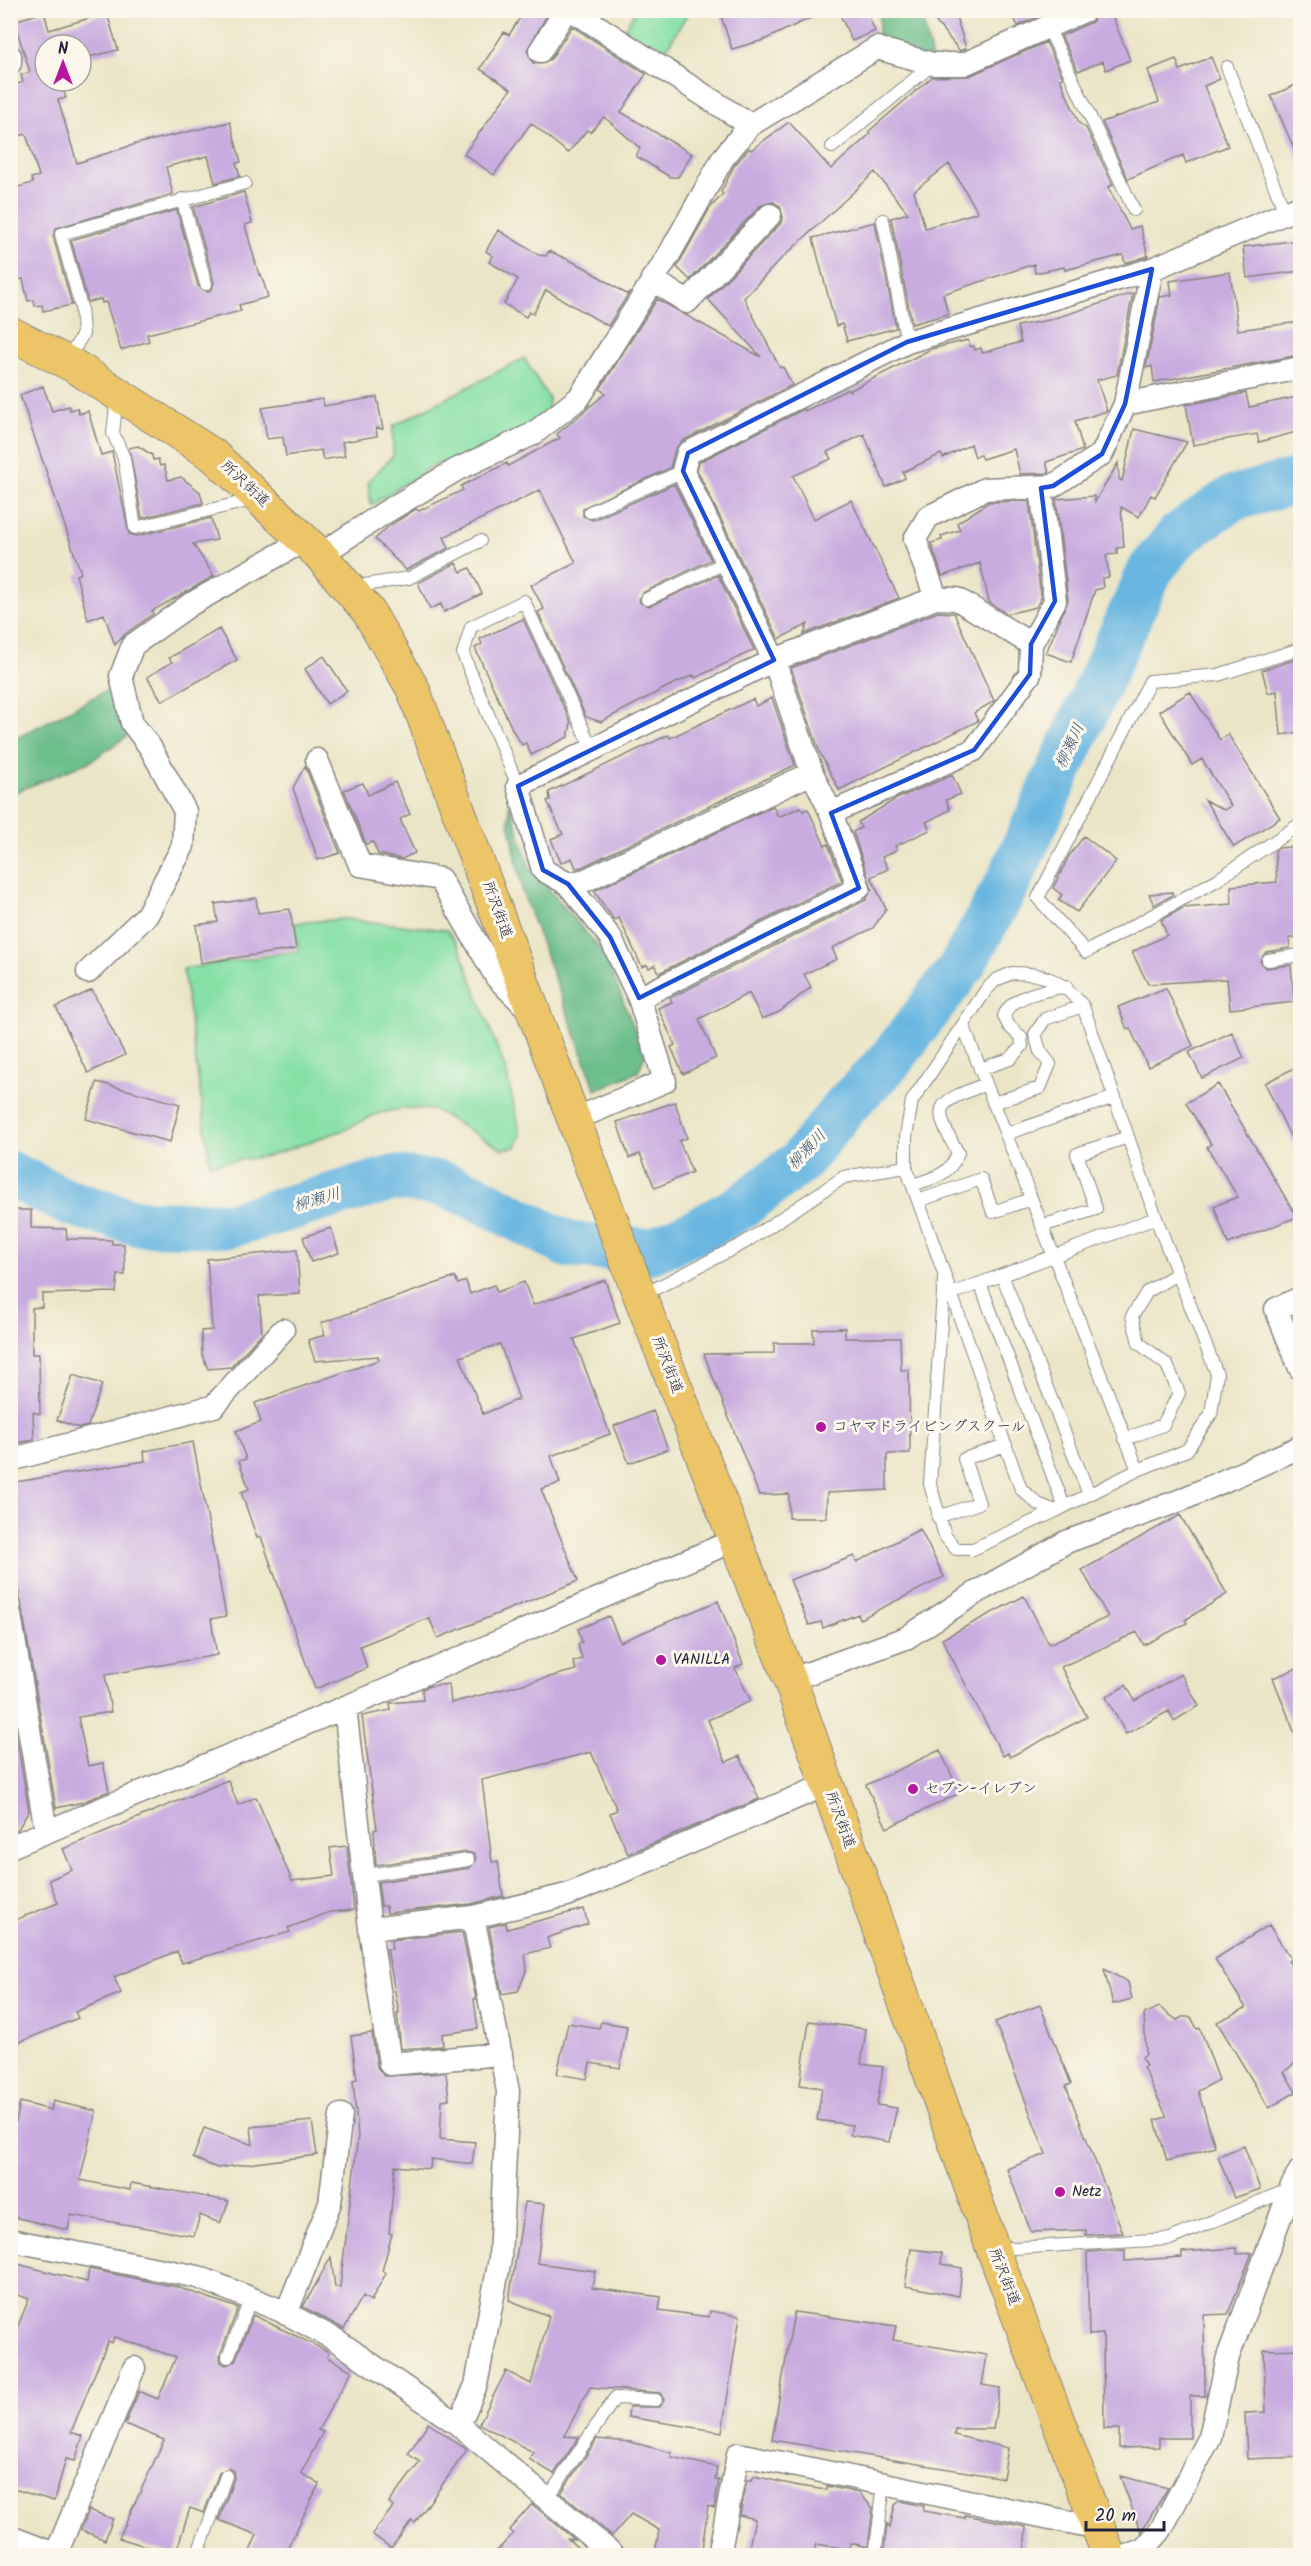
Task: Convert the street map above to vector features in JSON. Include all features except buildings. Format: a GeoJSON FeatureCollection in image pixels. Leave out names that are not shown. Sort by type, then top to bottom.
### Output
{"type":"FeatureCollection","features":[{"type":"Feature","properties":{"kind":"main road","name":"所沢街道"},"geometry":{"type":"LineString","coordinates":[[10,333],[66,362],[213,455],[313,548],[368,611],[413,689],[573,1120],[790,1680],[993,2249],[1104,2542]]}},
{"type":"Feature","properties":{"kind":"street"},"geometry":{"type":"LineString","coordinates":[[540,51],[566,10]]}},
{"type":"Feature","properties":{"kind":"street"},"geometry":{"type":"LineString","coordinates":[[572,10],[750,124]]}},
{"type":"Feature","properties":{"kind":"street"},"geometry":{"type":"LineString","coordinates":[[88,972],[147,915],[183,846],[185,811],[150,747],[132,723],[122,676],[133,645],[191,604],[384,513],[456,470],[533,434],[579,399],[670,253],[723,159],[750,124],[877,48],[933,64],[964,64],[1086,10]]}},
{"type":"Feature","properties":{"kind":"street"},"geometry":{"type":"LineString","coordinates":[[10,56],[10,63]]}},
{"type":"Feature","properties":{"kind":"street"},"geometry":{"type":"LineString","coordinates":[[639,998],[859,888],[831,813],[812,773],[774,660],[683,471],[688,453],[907,342],[1152,269],[1293,211]]}},
{"type":"Feature","properties":{"kind":"street"},"geometry":{"type":"LineString","coordinates":[[652,279],[687,302],[770,215]]}},
{"type":"Feature","properties":{"kind":"street"},"geometry":{"type":"LineString","coordinates":[[936,598],[915,539],[928,517],[985,489],[1053,486],[1102,454],[1125,404],[1152,269]]}},
{"type":"Feature","properties":{"kind":"street"},"geometry":{"type":"LineString","coordinates":[[1125,404],[1300,368]]}},
{"type":"Feature","properties":{"kind":"street"},"geometry":{"type":"LineString","coordinates":[[831,813],[974,750],[1030,674],[1031,644],[1054,602],[1041,488]]}},
{"type":"Feature","properties":{"kind":"street"},"geometry":{"type":"LineString","coordinates":[[573,1120],[665,1081],[639,998],[610,937],[568,884],[543,870],[518,786],[774,660],[936,598],[957,599],[1031,644]]}},
{"type":"Feature","properties":{"kind":"street"},"geometry":{"type":"LineString","coordinates":[[317,760],[360,864],[440,879],[497,978],[536,1017]]}},
{"type":"Feature","properties":{"kind":"street"},"geometry":{"type":"LineString","coordinates":[[568,884],[586,880],[812,773]]}},
{"type":"Feature","properties":{"kind":"street"},"geometry":{"type":"LineString","coordinates":[[1300,1298],[1276,1309],[1300,1368]]}},
{"type":"Feature","properties":{"kind":"street"},"geometry":{"type":"LineString","coordinates":[[10,1460],[214,1406],[283,1330]]}},
{"type":"Feature","properties":{"kind":"street"},"geometry":{"type":"LineString","coordinates":[[790,1680],[906,1638],[977,1592],[1066,1542],[1181,1500],[1300,1447]]}},
{"type":"Feature","properties":{"kind":"street"},"geometry":{"type":"LineString","coordinates":[[10,1847],[735,1540]]}},
{"type":"Feature","properties":{"kind":"street"},"geometry":{"type":"LineString","coordinates":[[10,1615],[46,1831]]}},
{"type":"Feature","properties":{"kind":"street"},"geometry":{"type":"LineString","coordinates":[[345,1707],[366,1875],[370,1929],[390,2064],[501,2054]]}},
{"type":"Feature","properties":{"kind":"street"},"geometry":{"type":"LineString","coordinates":[[370,1929],[473,1917],[567,1895],[828,1784]]}},
{"type":"Feature","properties":{"kind":"street"},"geometry":{"type":"LineString","coordinates":[[459,2425],[476,2385],[501,2259],[508,2091],[473,1917]]}},
{"type":"Feature","properties":{"kind":"street"},"geometry":{"type":"LineString","coordinates":[[286,2314],[330,2203],[341,2115]]}},
{"type":"Feature","properties":{"kind":"street"},"geometry":{"type":"LineString","coordinates":[[1127,2556],[1144,2549],[1160,2531],[1210,2437],[1228,2357],[1296,2179]]}},
{"type":"Feature","properties":{"kind":"street"},"geometry":{"type":"LineString","coordinates":[[10,2240],[198,2277],[251,2298],[336,2340],[459,2425],[615,2556]]}},
{"type":"Feature","properties":{"kind":"street"},"geometry":{"type":"LineString","coordinates":[[10,2537],[58,2555],[134,2368]]}},
{"type":"Feature","properties":{"kind":"street"},"geometry":{"type":"LineString","coordinates":[[718,2556],[738,2454],[884,2484],[1104,2542]]}},
{"type":"Feature","properties":{"kind":"lane"},"geometry":{"type":"LineString","coordinates":[[1048,27],[1134,210]]}},
{"type":"Feature","properties":{"kind":"lane"},"geometry":{"type":"LineString","coordinates":[[832,147],[933,64]]}},
{"type":"Feature","properties":{"kind":"lane"},"geometry":{"type":"LineString","coordinates":[[1227,67],[1293,211]]}},
{"type":"Feature","properties":{"kind":"lane"},"geometry":{"type":"LineString","coordinates":[[66,362],[83,334],[81,307],[61,234],[245,183]]}},
{"type":"Feature","properties":{"kind":"lane"},"geometry":{"type":"LineString","coordinates":[[183,200],[206,284]]}},
{"type":"Feature","properties":{"kind":"lane"},"geometry":{"type":"LineString","coordinates":[[883,220],[907,342]]}},
{"type":"Feature","properties":{"kind":"lane"},"geometry":{"type":"LineString","coordinates":[[117,394],[113,433],[124,458],[135,528],[260,498]]}},
{"type":"Feature","properties":{"kind":"lane"},"geometry":{"type":"LineString","coordinates":[[590,512],[683,471]]}},
{"type":"Feature","properties":{"kind":"lane"},"geometry":{"type":"LineString","coordinates":[[348,588],[409,578],[480,541]]}},
{"type":"Feature","properties":{"kind":"lane"},"geometry":{"type":"LineString","coordinates":[[647,599],[727,562]]}},
{"type":"Feature","properties":{"kind":"lane"},"geometry":{"type":"LineString","coordinates":[[518,786],[463,654],[471,627],[524,601],[593,751]]}},
{"type":"Feature","properties":{"kind":"lane"},"geometry":{"type":"LineString","coordinates":[[1300,649],[1218,675],[1150,681],[1038,898],[1086,952],[1217,880],[1300,824]]}},
{"type":"Feature","properties":{"kind":"lane"},"geometry":{"type":"LineString","coordinates":[[1268,960],[1300,955]]}},
{"type":"Feature","properties":{"kind":"lane"},"geometry":{"type":"LineString","coordinates":[[944,1273],[930,1484],[945,1536],[956,1549],[973,1549],[1060,1508],[1138,1470],[1187,1450],[1211,1414],[1217,1374],[1156,1218],[1083,1006],[1066,986],[1039,975],[1012,973],[996,980],[986,990],[912,1101],[906,1136],[906,1167],[1006,1445],[1021,1489],[1038,1504],[1060,1508]]}},
{"type":"Feature","properties":{"kind":"lane"},"geometry":{"type":"LineString","coordinates":[[980,1069],[1010,1059],[1022,1046],[1021,1037],[1009,1026],[1005,1016],[1007,1009],[1018,1000],[1066,986]]}},
{"type":"Feature","properties":{"kind":"lane"},"geometry":{"type":"LineString","coordinates":[[993,1103],[1040,1088],[1050,1064],[1040,1051],[1035,1034],[1045,1019],[1083,1006]]}},
{"type":"Feature","properties":{"kind":"lane"},"geometry":{"type":"LineString","coordinates":[[963,1025],[1138,1470]]}},
{"type":"Feature","properties":{"kind":"lane"},"geometry":{"type":"LineString","coordinates":[[913,1185],[953,1167],[958,1153],[940,1120],[943,1104],[953,1096],[986,1084]]}},
{"type":"Feature","properties":{"kind":"lane"},"geometry":{"type":"LineString","coordinates":[[1006,1134],[1114,1097]]}},
{"type":"Feature","properties":{"kind":"lane"},"geometry":{"type":"LineString","coordinates":[[1042,1226],[1096,1209],[1077,1154],[1128,1137]]}},
{"type":"Feature","properties":{"kind":"lane"},"geometry":{"type":"LineString","coordinates":[[637,1287],[744,1244],[844,1177],[906,1167]]}},
{"type":"Feature","properties":{"kind":"lane"},"geometry":{"type":"LineString","coordinates":[[918,1201],[981,1179],[993,1212],[1031,1198]]}},
{"type":"Feature","properties":{"kind":"lane"},"geometry":{"type":"LineString","coordinates":[[951,1293],[1156,1218]]}},
{"type":"Feature","properties":{"kind":"lane"},"geometry":{"type":"LineString","coordinates":[[1125,1438],[1163,1425],[1179,1393],[1167,1365],[1139,1343],[1132,1316],[1147,1292],[1178,1273]]}},
{"type":"Feature","properties":{"kind":"lane"},"geometry":{"type":"LineString","coordinates":[[1002,1275],[1089,1494]]}},
{"type":"Feature","properties":{"kind":"lane"},"geometry":{"type":"LineString","coordinates":[[980,1283],[1060,1508]]}},
{"type":"Feature","properties":{"kind":"lane"},"geometry":{"type":"LineString","coordinates":[[938,1517],[979,1503],[964,1459],[1006,1445]]}},
{"type":"Feature","properties":{"kind":"lane"},"geometry":{"type":"LineString","coordinates":[[366,1875],[468,1860]]}},
{"type":"Feature","properties":{"kind":"lane"},"geometry":{"type":"LineString","coordinates":[[993,2249],[1170,2239],[1296,2179]]}},
{"type":"Feature","properties":{"kind":"lane"},"geometry":{"type":"LineString","coordinates":[[228,2357],[251,2298]]}},
{"type":"Feature","properties":{"kind":"lane"},"geometry":{"type":"LineString","coordinates":[[547,2499],[615,2398],[656,2400]]}},
{"type":"Feature","properties":{"kind":"lane"},"geometry":{"type":"LineString","coordinates":[[197,2556],[226,2476]]}},
{"type":"Feature","properties":{"kind":"lane"},"geometry":{"type":"LineString","coordinates":[[875,2556],[884,2484]]}},
{"type":"Feature","properties":{"kind":"highlighted area"},"geometry":{"type":"Polygon","coordinates":[[[1152,269],[1125,404],[1102,454],[1053,486],[1041,488],[1055,601],[1031,644],[1030,674],[974,750],[831,813],[859,888],[639,998],[610,937],[568,884],[543,870],[518,786],[774,660],[683,471],[688,453],[907,342],[1152,269]]]}},
{"type":"Feature","properties":{"kind":"green space"},"geometry":{"type":"Polygon","coordinates":[[[635,11],[689,11],[657,65],[618,40],[635,11]]]}},
{"type":"Feature","properties":{"kind":"green space"},"geometry":{"type":"Polygon","coordinates":[[[880,11],[921,11],[933,64],[877,48],[880,11]]]}},
{"type":"Feature","properties":{"kind":"green space"},"geometry":{"type":"Polygon","coordinates":[[[524,358],[549,399],[548,410],[520,431],[491,446],[431,467],[371,505],[368,481],[393,456],[393,426],[524,358]]]}},
{"type":"Feature","properties":{"kind":"green space"},"geometry":{"type":"Polygon","coordinates":[[[113,687],[127,736],[91,761],[11,794],[11,741],[113,687]]]}},
{"type":"Feature","properties":{"kind":"green space"},"geometry":{"type":"Polygon","coordinates":[[[509,800],[529,866],[604,954],[645,1055],[638,1072],[596,1090],[523,894],[509,821],[509,800]]]}},
{"type":"Feature","properties":{"kind":"green space"},"geometry":{"type":"Polygon","coordinates":[[[345,919],[447,930],[460,949],[506,1071],[521,1135],[516,1147],[502,1149],[434,1110],[407,1108],[379,1113],[344,1130],[269,1156],[210,1164],[183,969],[299,951],[294,923],[345,919]]]}},
{"type":"Feature","properties":{"kind":"waterway","name":"柳瀬川"},"geometry":{"type":"LineString","coordinates":[[10,1174],[67,1202],[138,1223],[230,1225],[394,1178],[442,1184],[474,1196],[568,1245],[651,1251],[699,1230],[739,1208],[800,1162],[847,1104],[889,1062],[960,969],[1009,881],[1151,569],[1180,534],[1231,499],[1300,480]]}},
{"type":"Feature","properties":{"kind":"place","name":"コヤマドライビングスクール"},"geometry":{"type":"Point","coordinates":[821,1427]}},
{"type":"Feature","properties":{"kind":"place","name":"VANILLA"},"geometry":{"type":"Point","coordinates":[661,1660]}},
{"type":"Feature","properties":{"kind":"place","name":"セブン-イレブン"},"geometry":{"type":"Point","coordinates":[913,1789]}},
{"type":"Feature","properties":{"kind":"place","name":"Netz"},"geometry":{"type":"Point","coordinates":[1060,2192]}}]}
